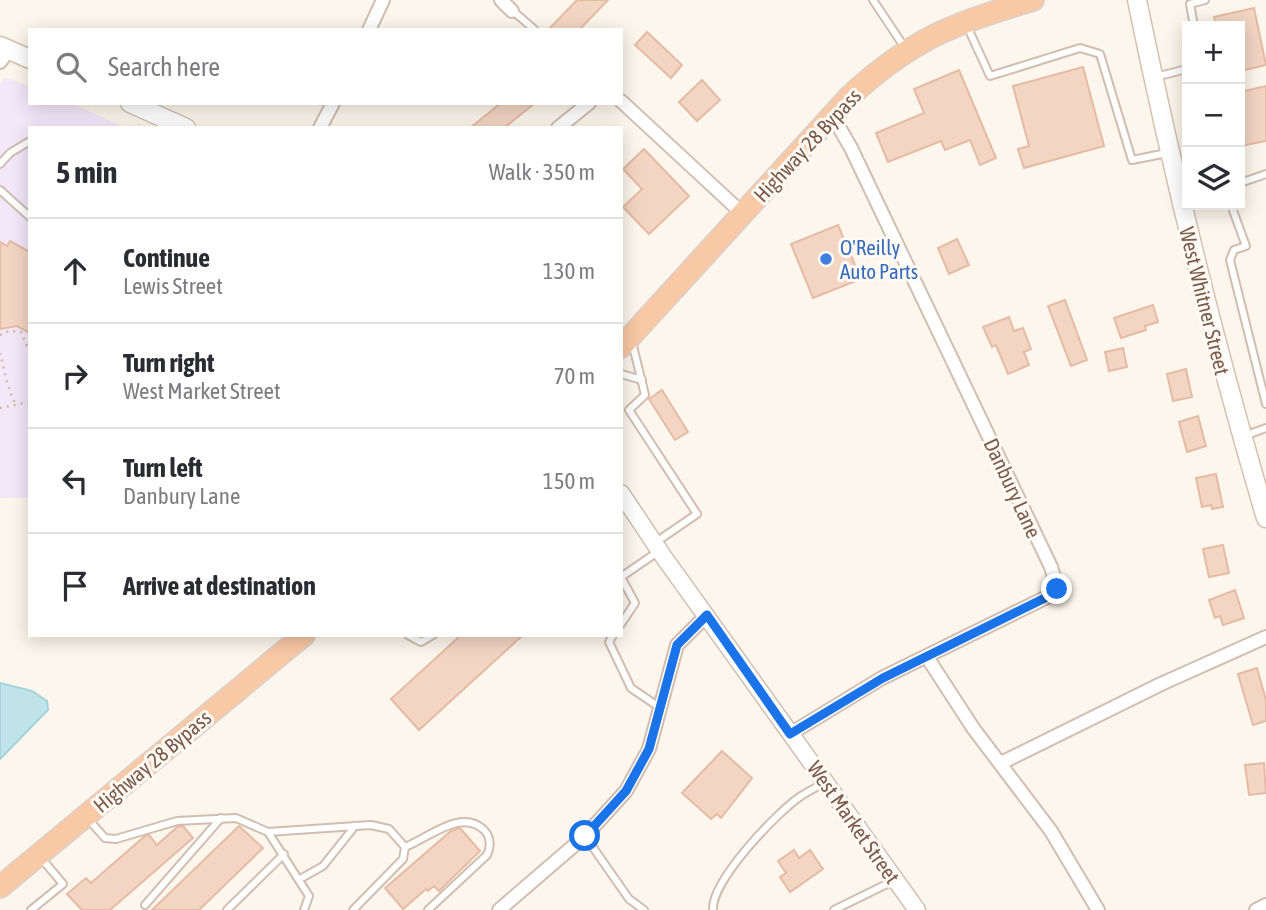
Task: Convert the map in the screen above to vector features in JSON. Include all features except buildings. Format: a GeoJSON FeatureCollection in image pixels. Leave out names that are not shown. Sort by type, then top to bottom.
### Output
{"type":"FeatureCollection","features":[{"type":"Feature","properties":{"kind":"highway","name":"Highway 28 Bypass"},"geometry":{"type":"LineString","coordinates":[[626,342],[865,82],[906,49],[1020,2]]}},
{"type":"Feature","properties":{"kind":"highway","name":"Highway 28 Bypass"},"geometry":{"type":"LineString","coordinates":[[0,887],[302,637]]}},
{"type":"Feature","properties":{"kind":"main road","name":"West Whitner Street"},"geometry":{"type":"LineString","coordinates":[[1137,0],[1169,152],[1182,194]]}},
{"type":"Feature","properties":{"kind":"main road"},"geometry":{"type":"LineString","coordinates":[[3,52],[28,58]]}},
{"type":"Feature","properties":{"kind":"main road"},"geometry":{"type":"LineString","coordinates":[[134,105],[182,126]]}},
{"type":"Feature","properties":{"kind":"main road","name":"West Whitner Street"},"geometry":{"type":"LineString","coordinates":[[1186,210],[1216,346],[1266,518]]}},
{"type":"Feature","properties":{"kind":"street"},"geometry":{"type":"LineString","coordinates":[[370,28],[383,0]]}},
{"type":"Feature","properties":{"kind":"street"},"geometry":{"type":"LineString","coordinates":[[501,0],[512,11]]}},
{"type":"Feature","properties":{"kind":"street"},"geometry":{"type":"LineString","coordinates":[[623,103],[743,214]]}},
{"type":"Feature","properties":{"kind":"street"},"geometry":{"type":"LineString","coordinates":[[321,126],[332,105]]}},
{"type":"Feature","properties":{"kind":"street"},"geometry":{"type":"LineString","coordinates":[[560,126],[587,105]]}},
{"type":"Feature","properties":{"kind":"street","name":"Danbury Lane"},"geometry":{"type":"LineString","coordinates":[[790,734],[883,678],[1049,596],[1057,589],[1045,555],[851,148],[832,115]]}},
{"type":"Feature","properties":{"kind":"street","name":"West Market Street"},"geometry":{"type":"LineString","coordinates":[[623,496],[917,910]]}},
{"type":"Feature","properties":{"kind":"street"},"geometry":{"type":"LineString","coordinates":[[499,910],[585,836],[626,791],[649,749],[677,645],[707,615]]}},
{"type":"Feature","properties":{"kind":"street"},"geometry":{"type":"LineString","coordinates":[[1002,763],[1160,684],[1266,636]]}},
{"type":"Feature","properties":{"kind":"street"},"geometry":{"type":"LineString","coordinates":[[927,657],[973,728],[1051,831],[1098,910]]}},
{"type":"Feature","properties":{"kind":"street"},"geometry":{"type":"LineString","coordinates":[[1256,910],[1266,905]]}},
{"type":"Feature","properties":{"kind":"lane"},"geometry":{"type":"LineString","coordinates":[[873,0],[906,49]]}},
{"type":"Feature","properties":{"kind":"lane"},"geometry":{"type":"LineString","coordinates":[[1193,21],[1190,4],[1205,0]]}},
{"type":"Feature","properties":{"kind":"lane"},"geometry":{"type":"LineString","coordinates":[[512,11],[533,28]]}},
{"type":"Feature","properties":{"kind":"lane"},"geometry":{"type":"LineString","coordinates":[[966,22],[990,76],[1080,48],[1100,54],[1132,160],[1169,152]]}},
{"type":"Feature","properties":{"kind":"lane"},"geometry":{"type":"LineString","coordinates":[[1153,78],[1182,70]]}},
{"type":"Feature","properties":{"kind":"lane"},"geometry":{"type":"LineString","coordinates":[[0,164],[18,147],[28,143]]}},
{"type":"Feature","properties":{"kind":"lane"},"geometry":{"type":"LineString","coordinates":[[1245,181],[1266,174]]}},
{"type":"Feature","properties":{"kind":"lane"},"geometry":{"type":"LineString","coordinates":[[0,191],[28,215]]}},
{"type":"Feature","properties":{"kind":"lane"},"geometry":{"type":"LineString","coordinates":[[1233,210],[1246,246],[1234,250],[1230,260],[1266,404]]}},
{"type":"Feature","properties":{"kind":"lane"},"geometry":{"type":"LineString","coordinates":[[623,577],[697,514],[629,410],[645,395],[642,380],[626,342]]}},
{"type":"Feature","properties":{"kind":"lane"},"geometry":{"type":"LineString","coordinates":[[623,375],[642,380]]}},
{"type":"Feature","properties":{"kind":"lane"},"geometry":{"type":"LineString","coordinates":[[1242,437],[1266,428]]}},
{"type":"Feature","properties":{"kind":"lane"},"geometry":{"type":"LineString","coordinates":[[623,580],[635,603],[623,621]]}},
{"type":"Feature","properties":{"kind":"lane"},"geometry":{"type":"LineString","coordinates":[[412,637],[421,642],[430,637]]}},
{"type":"Feature","properties":{"kind":"lane"},"geometry":{"type":"LineString","coordinates":[[612,637],[609,642],[631,688],[659,707]]}},
{"type":"Feature","properties":{"kind":"lane"},"geometry":{"type":"LineString","coordinates":[[713,910],[712,903],[726,874],[800,796],[827,782]]}},
{"type":"Feature","properties":{"kind":"lane"},"geometry":{"type":"LineString","coordinates":[[86,816],[105,838],[116,839],[177,821],[221,818],[236,818],[268,832],[355,826],[389,828],[405,847],[403,859],[353,910]]}},
{"type":"Feature","properties":{"kind":"lane"},"geometry":{"type":"LineString","coordinates":[[145,905],[221,818]]}},
{"type":"Feature","properties":{"kind":"lane"},"geometry":{"type":"LineString","coordinates":[[405,847],[465,820],[477,823],[488,834],[490,848],[487,855],[428,910]]}},
{"type":"Feature","properties":{"kind":"lane"},"geometry":{"type":"LineString","coordinates":[[300,879],[323,866],[355,826]]}},
{"type":"Feature","properties":{"kind":"lane"},"geometry":{"type":"LineString","coordinates":[[268,832],[309,896],[304,910]]}},
{"type":"Feature","properties":{"kind":"lane"},"geometry":{"type":"LineString","coordinates":[[585,836],[629,899],[644,910]]}},
{"type":"Feature","properties":{"kind":"lane"},"geometry":{"type":"LineString","coordinates":[[227,910],[284,854]]}},
{"type":"Feature","properties":{"kind":"lane"},"geometry":{"type":"LineString","coordinates":[[31,910],[63,884],[38,855]]}},
{"type":"Feature","properties":{"kind":"lane"},"geometry":{"type":"LineString","coordinates":[[834,910],[895,880]]}},
{"type":"Feature","properties":{"kind":"path"},"geometry":{"type":"LineString","coordinates":[[0,335],[9,331],[21,332],[28,348]]}},
{"type":"Feature","properties":{"kind":"path"},"geometry":{"type":"LineString","coordinates":[[0,354],[9,380],[9,392],[15,403]]}},
{"type":"Feature","properties":{"kind":"path"},"geometry":{"type":"LineString","coordinates":[[0,408],[28,400]]}},
{"type":"Feature","properties":{"kind":"shaded area"},"geometry":{"type":"Polygon","coordinates":[[[5,77],[28,86],[28,105],[75,105],[122,126],[28,126],[28,498],[0,498],[0,84],[5,77]]]}},
{"type":"Feature","properties":{"kind":"water"},"geometry":{"type":"Polygon","coordinates":[[[0,683],[32,691],[47,701],[48,710],[0,759],[0,683]]]}},
{"type":"Feature","properties":{"kind":"place","name":"O'Reilly Auto Parts"},"geometry":{"type":"Point","coordinates":[826,259]}},
{"type":"Feature","properties":{"kind":"route"},"geometry":{"type":"LineString","coordinates":[[585,836],[608,814],[626,791],[649,749],[677,645],[690,628],[707,615],[790,734],[883,678],[986,629],[1049,596],[1057,589]]}}]}
